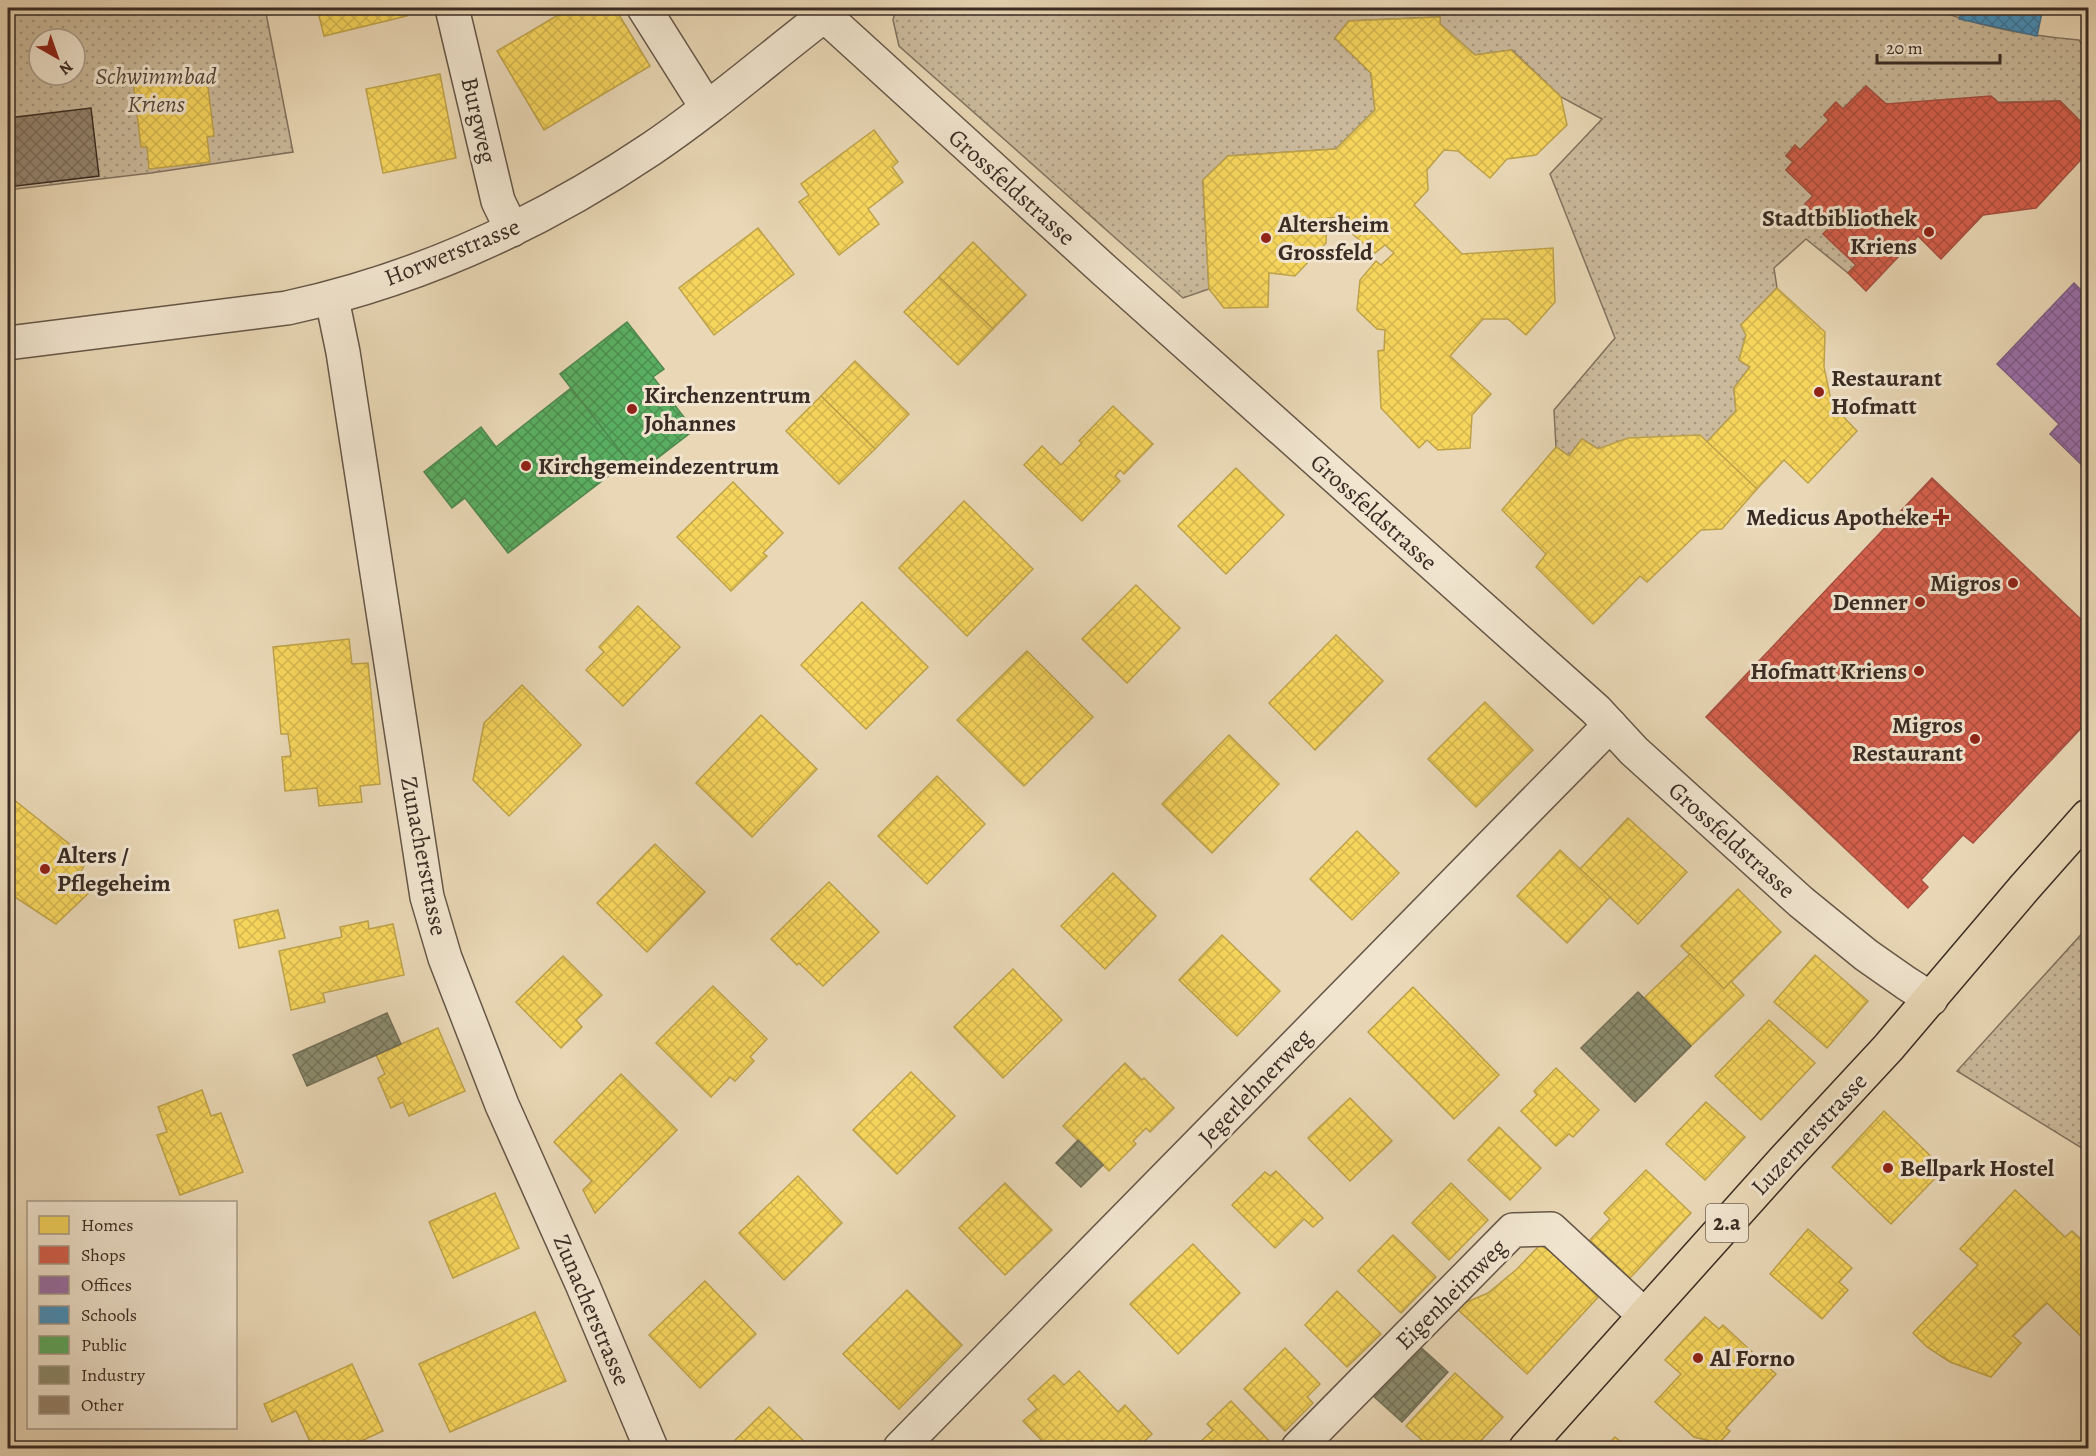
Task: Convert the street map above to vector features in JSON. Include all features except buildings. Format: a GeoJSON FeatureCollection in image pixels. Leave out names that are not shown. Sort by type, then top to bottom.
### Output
{"type":"FeatureCollection","features":[{"type":"Feature","properties":{"kind":"main road","name":"Luzernerstrasse"},"geometry":{"type":"LineString","coordinates":[[1526,1449],[1644,1315],[1931,999],[2088,816]]}},
{"type":"Feature","properties":{"kind":"street","name":"Burgweg"},"geometry":{"type":"LineString","coordinates":[[452,8],[498,201],[512,230]]}},
{"type":"Feature","properties":{"kind":"street"},"geometry":{"type":"LineString","coordinates":[[644,8],[707,108]]}},
{"type":"Feature","properties":{"kind":"street","name":"Horwerstrasse"},"geometry":{"type":"LineString","coordinates":[[8,344],[287,308],[332,299],[416,270],[512,230],[566,202],[642,155],[707,108],[829,11]]}},
{"type":"Feature","properties":{"kind":"street","name":"Grossfeldstrasse"},"geometry":{"type":"LineString","coordinates":[[829,11],[1061,231],[1596,710],[1634,751],[1841,936],[1906,984],[1931,999]]}},
{"type":"Feature","properties":{"kind":"street","name":"Zunacherstrasse"},"geometry":{"type":"LineString","coordinates":[[332,299],[343,352],[427,897],[445,958],[502,1105],[583,1286],[651,1449]]}},
{"type":"Feature","properties":{"kind":"street","name":"Jegerlehnerweg"},"geometry":{"type":"LineString","coordinates":[[900,1449],[1610,725]]}},
{"type":"Feature","properties":{"kind":"street","name":"Eigenheimweg"},"geometry":{"type":"LineString","coordinates":[[1298,1449],[1514,1230],[1551,1229],[1644,1315]]}},
{"type":"Feature","properties":{"kind":"green space","name":"Schwimmbad Kriens"},"geometry":{"type":"Polygon","coordinates":[[[8,8],[265,8],[293,152],[151,173],[8,190],[8,8]]]}},
{"type":"Feature","properties":{"kind":"green space"},"geometry":{"type":"Polygon","coordinates":[[[896,8],[1932,8],[2004,30],[2079,40],[2088,56],[2088,118],[2083,124],[2060,101],[1886,104],[1866,86],[1843,109],[1835,103],[1824,115],[1829,120],[1800,150],[1795,145],[1786,156],[1793,162],[1786,170],[1813,196],[1805,204],[1830,227],[1824,234],[1856,265],[1848,273],[1806,239],[1774,268],[1777,288],[1741,325],[1746,335],[1739,360],[1750,367],[1734,388],[1736,411],[1707,442],[1598,449],[1582,439],[1569,456],[1556,447],[1554,410],[1615,338],[1550,174],[1602,119],[1561,97],[1512,50],[1475,55],[1440,24],[1440,17],[1349,21],[1335,38],[1371,73],[1375,110],[1336,149],[1228,156],[1203,180],[1209,289],[1183,298],[899,46],[893,20],[896,8]]]}},
{"type":"Feature","properties":{"kind":"green space"},"geometry":{"type":"Polygon","coordinates":[[[2088,927],[2088,1152],[1957,1071],[2088,927]]]}},
{"type":"Feature","properties":{"kind":"place","name":"Stadtbibliothek Kriens"},"geometry":{"type":"Point","coordinates":[1929,232]}},
{"type":"Feature","properties":{"kind":"place","name":"Altersheim Grossfeld"},"geometry":{"type":"Point","coordinates":[1266,238]}},
{"type":"Feature","properties":{"kind":"place","name":"Restaurant Hofmatt"},"geometry":{"type":"Point","coordinates":[1819,392]}},
{"type":"Feature","properties":{"kind":"place","name":"Kirchenzentrum Johannes"},"geometry":{"type":"Point","coordinates":[632,409]}},
{"type":"Feature","properties":{"kind":"place","name":"Kirchgemeindezentrum"},"geometry":{"type":"Point","coordinates":[526,466]}},
{"type":"Feature","properties":{"kind":"place","name":"Medicus Apotheke"},"geometry":{"type":"Point","coordinates":[1941,517]}},
{"type":"Feature","properties":{"kind":"place","name":"Migros"},"geometry":{"type":"Point","coordinates":[2013,583]}},
{"type":"Feature","properties":{"kind":"place","name":"Denner"},"geometry":{"type":"Point","coordinates":[1920,602]}},
{"type":"Feature","properties":{"kind":"place","name":"Hofmatt Kriens"},"geometry":{"type":"Point","coordinates":[1919,671]}},
{"type":"Feature","properties":{"kind":"place","name":"Migros Restaurant"},"geometry":{"type":"Point","coordinates":[1975,739]}},
{"type":"Feature","properties":{"kind":"place","name":"Alters / Pflegeheim"},"geometry":{"type":"Point","coordinates":[45,869]}},
{"type":"Feature","properties":{"kind":"place","name":"Bellpark Hostel"},"geometry":{"type":"Point","coordinates":[1888,1168]}},
{"type":"Feature","properties":{"kind":"place","name":"Al Forno"},"geometry":{"type":"Point","coordinates":[1698,1358]}}]}
